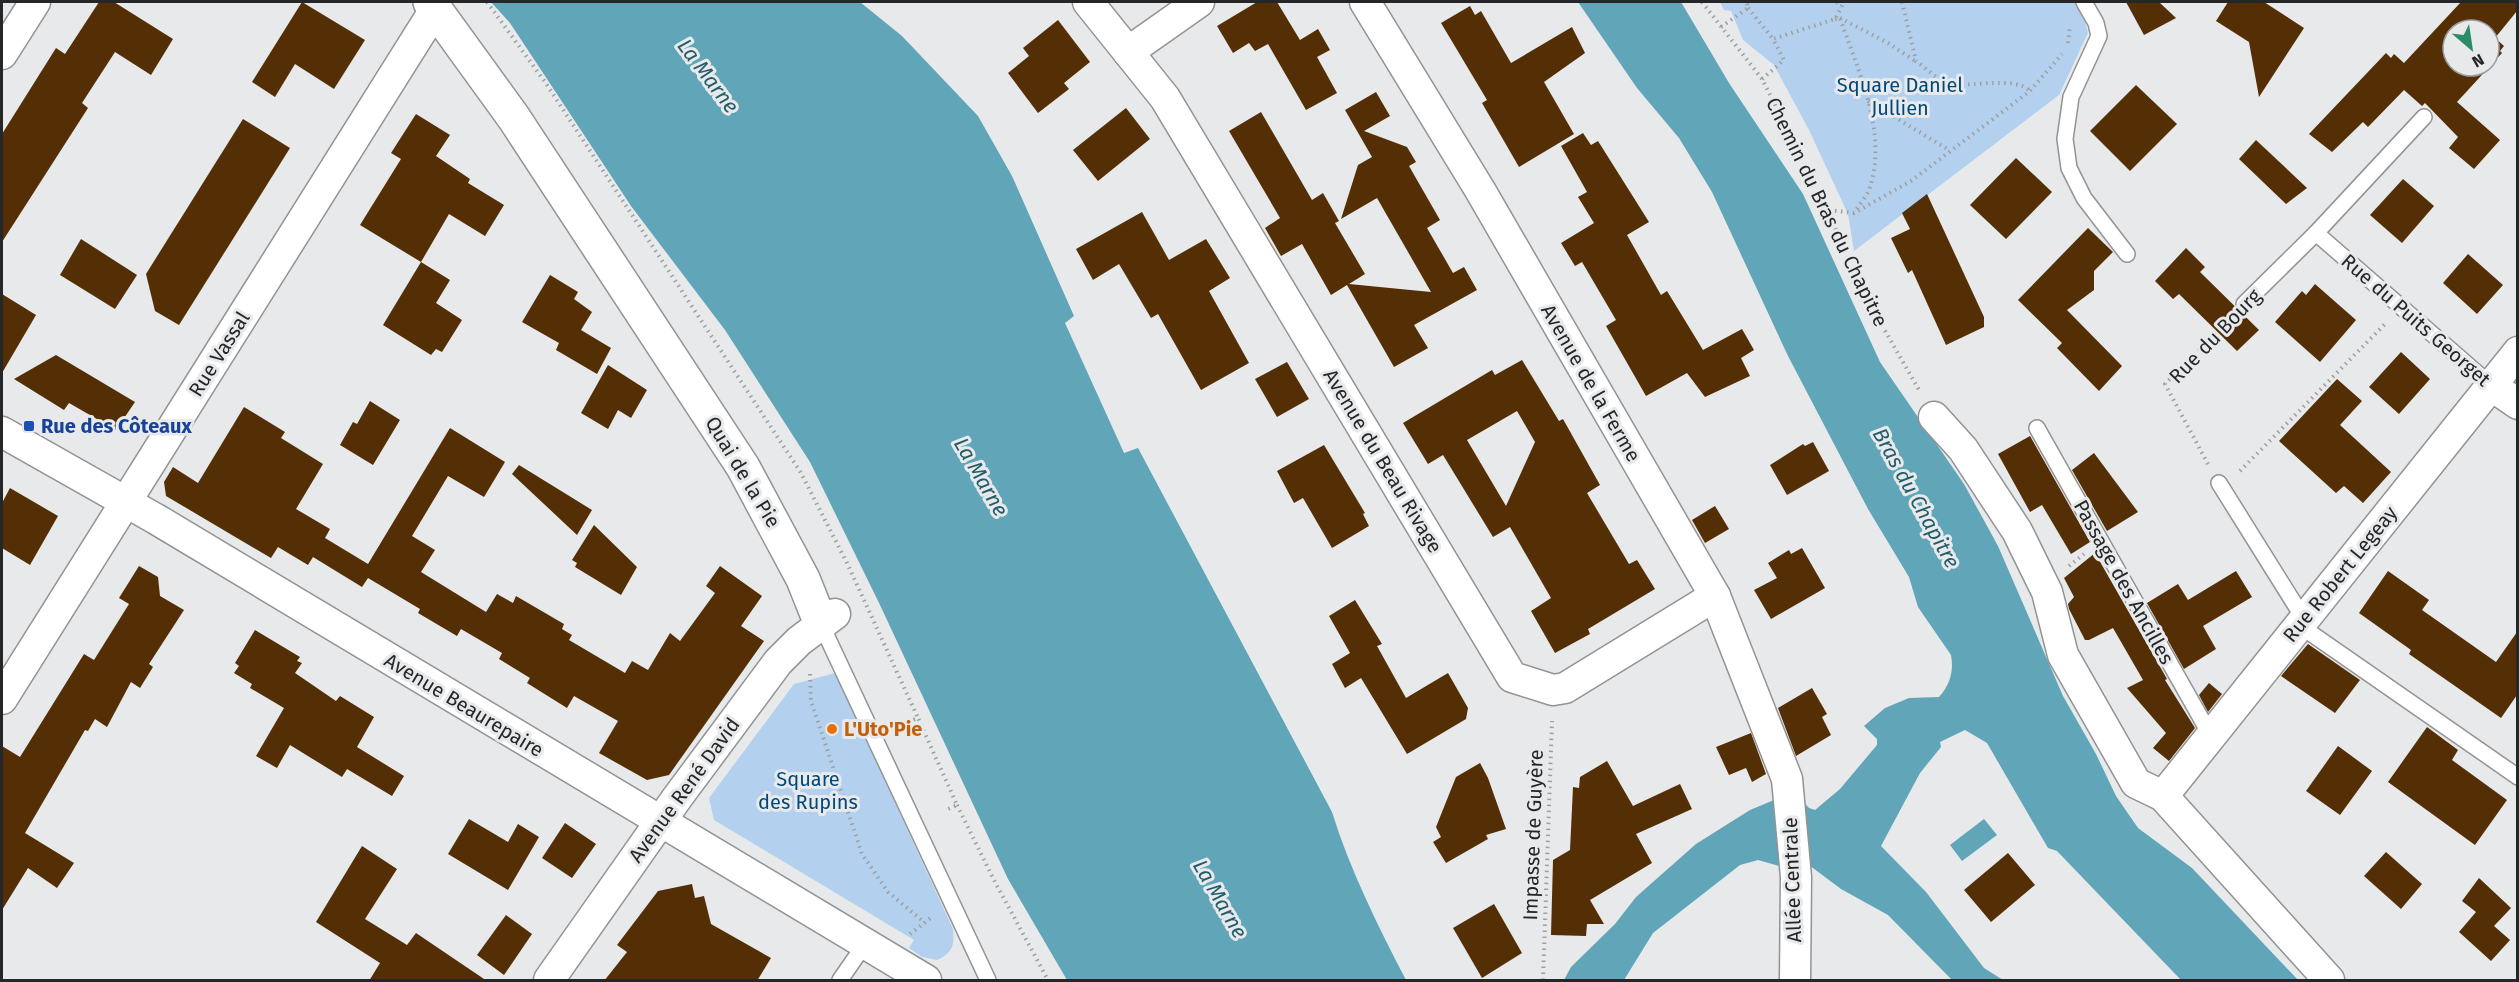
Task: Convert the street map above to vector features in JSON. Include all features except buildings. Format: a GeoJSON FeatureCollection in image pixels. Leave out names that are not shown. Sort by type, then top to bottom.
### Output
{"type":"FeatureCollection","features":[{"type":"Feature","properties":{"kind":"street"},"geometry":{"type":"LineString","coordinates":[[2,54],[35,2]]}},
{"type":"Feature","properties":{"kind":"street","name":"Avenue du Beau Rivage"},"geometry":{"type":"LineString","coordinates":[[1089,2],[1165,98],[1512,676],[1553,690]]}},
{"type":"Feature","properties":{"kind":"street"},"geometry":{"type":"LineString","coordinates":[[1128,52],[1199,2]]}},
{"type":"Feature","properties":{"kind":"street","name":"Avenue de la Ferme"},"geometry":{"type":"LineString","coordinates":[[1365,2],[1480,190],[1715,596],[1787,779]]}},
{"type":"Feature","properties":{"kind":"street","name":"Rue Vassal"},"geometry":{"type":"LineString","coordinates":[[2,699],[433,5]]}},
{"type":"Feature","properties":{"kind":"street","name":"Quai de la Pie"},"geometry":{"type":"LineString","coordinates":[[433,5],[514,118],[743,467],[803,579],[828,619]]}},
{"type":"Feature","properties":{"kind":"street","name":"Rue Robert Legeay"},"geometry":{"type":"LineString","coordinates":[[2163,796],[2492,386],[2517,351]]}},
{"type":"Feature","properties":{"kind":"street","name":"Rue du Puits Georget"},"geometry":{"type":"LineString","coordinates":[[2492,386],[2517,404]]}},
{"type":"Feature","properties":{"kind":"street"},"geometry":{"type":"LineString","coordinates":[[1934,417],[1963,450],[2017,531],[2047,592],[2064,655],[2136,783],[2163,796],[2329,981]]}},
{"type":"Feature","properties":{"kind":"street","name":"Avenue Beaurepaire"},"geometry":{"type":"LineString","coordinates":[[2,432],[124,503],[156,519],[865,944],[900,950],[926,981]]}},
{"type":"Feature","properties":{"kind":"street"},"geometry":{"type":"LineString","coordinates":[[1553,690],[1565,688],[1715,596]]}},
{"type":"Feature","properties":{"kind":"street","name":"Avenue René David"},"geometry":{"type":"LineString","coordinates":[[549,981],[660,821],[778,662],[799,640],[828,619]]}},
{"type":"Feature","properties":{"kind":"street","name":"Allée Centrale"},"geometry":{"type":"LineString","coordinates":[[1787,779],[1796,877],[1796,981]]}},
{"type":"Feature","properties":{"kind":"lane"},"geometry":{"type":"LineString","coordinates":[[2084,2],[2096,23],[2099,36],[2072,97],[2065,139],[2069,168],[2084,198],[2127,254]]}},
{"type":"Feature","properties":{"kind":"lane","name":"Rue du Bourg"},"geometry":{"type":"LineString","coordinates":[[2244,304],[2316,233],[2424,117]]}},
{"type":"Feature","properties":{"kind":"lane","name":"Rue du Puits Georget"},"geometry":{"type":"LineString","coordinates":[[2316,233],[2492,386]]}},
{"type":"Feature","properties":{"kind":"lane","name":"Passage des Ancilles"},"geometry":{"type":"LineString","coordinates":[[2037,428],[2211,736]]}},
{"type":"Feature","properties":{"kind":"lane"},"geometry":{"type":"LineString","coordinates":[[2220,486],[2301,622],[2517,777]]}},
{"type":"Feature","properties":{"kind":"lane","name":"Quai de la Pie"},"geometry":{"type":"LineString","coordinates":[[828,619],[836,657],[988,981]]}},
{"type":"Feature","properties":{"kind":"lane"},"geometry":{"type":"LineString","coordinates":[[840,981],[865,944]]}},
{"type":"Feature","properties":{"kind":"path"},"geometry":{"type":"LineString","coordinates":[[487,2],[545,82],[801,473],[843,554],[994,882],[1048,981]]}},
{"type":"Feature","properties":{"kind":"path","name":"Chemin du Bras du Chapitre"},"geometry":{"type":"LineString","coordinates":[[1702,2],[1762,79],[1828,210],[1856,280],[1934,417]]}},
{"type":"Feature","properties":{"kind":"path"},"geometry":{"type":"LineString","coordinates":[[1747,2],[1748,8],[1773,39],[1784,60],[1762,79]]}},
{"type":"Feature","properties":{"kind":"path"},"geometry":{"type":"LineString","coordinates":[[1836,2],[1841,7]]}},
{"type":"Feature","properties":{"kind":"path"},"geometry":{"type":"LineString","coordinates":[[1844,2],[1837,19],[1868,101],[1876,146],[1868,190],[1854,213]]}},
{"type":"Feature","properties":{"kind":"path"},"geometry":{"type":"LineString","coordinates":[[1902,2],[1916,61]]}},
{"type":"Feature","properties":{"kind":"path"},"geometry":{"type":"LineString","coordinates":[[1721,27],[1748,8]]}},
{"type":"Feature","properties":{"kind":"path"},"geometry":{"type":"LineString","coordinates":[[1773,39],[1837,19],[1888,43],[1949,84],[2013,83],[2024,85],[2030,92]]}},
{"type":"Feature","properties":{"kind":"path"},"geometry":{"type":"LineString","coordinates":[[1828,210],[1854,213],[1911,181],[1949,150],[2030,92],[2053,68],[2068,46],[2069,37]]}},
{"type":"Feature","properties":{"kind":"path"},"geometry":{"type":"LineString","coordinates":[[1868,101],[1949,150]]}},
{"type":"Feature","properties":{"kind":"path","name":"Rue du Bourg"},"geometry":{"type":"LineString","coordinates":[[2220,486],[2165,384],[2244,304]]}},
{"type":"Feature","properties":{"kind":"path"},"geometry":{"type":"LineString","coordinates":[[2220,486],[2402,307]]}},
{"type":"Feature","properties":{"kind":"path"},"geometry":{"type":"LineString","coordinates":[[810,669],[811,701],[862,854],[888,892],[924,922]]}},
{"type":"Feature","properties":{"kind":"path","name":"Impasse de Guyère"},"geometry":{"type":"LineString","coordinates":[[1543,981],[1553,690]]}},
{"type":"Feature","properties":{"kind":"path"},"geometry":{"type":"LineString","coordinates":[[908,722],[918,718]]}},
{"type":"Feature","properties":{"kind":"path"},"geometry":{"type":"LineString","coordinates":[[948,809],[957,805]]}},
{"type":"Feature","properties":{"kind":"path"},"geometry":{"type":"LineString","coordinates":[[900,950],[914,929],[937,913]]}},
{"type":"Feature","properties":{"kind":"green space","name":"Square Daniel Jullien"},"geometry":{"type":"Polygon","coordinates":[[[1720,2],[2075,2],[2085,21],[2088,33],[2059,95],[1854,251],[1848,214],[1809,130],[1774,65],[1743,40],[1731,11],[1724,10],[1720,2]]]}},
{"type":"Feature","properties":{"kind":"green space","name":"Square des Rupins"},"geometry":{"type":"Polygon","coordinates":[[[835,673],[953,929],[953,940],[949,952],[937,960],[922,957],[909,948],[914,940],[714,820],[709,798],[794,684],[835,673]]]}},
{"type":"Feature","properties":{"kind":"water","name":"La Marne"},"geometry":{"type":"Polygon","coordinates":[[[491,2],[860,2],[902,36],[978,116],[1012,176],[1074,316],[1065,323],[1124,453],[1138,448],[1332,812],[1356,876],[1406,980],[1067,980],[1008,879],[880,605],[810,462],[725,330],[631,206],[510,23],[491,2]]]}},
{"type":"Feature","properties":{"kind":"water","name":"Bras du Chapitre"},"geometry":{"type":"Polygon","coordinates":[[[1578,2],[1681,2],[1729,83],[1803,194],[1880,362],[1964,484],[1998,546],[2063,696],[2096,754],[2116,796],[2138,828],[2192,868],[2298,980],[2181,980],[2057,851],[2048,848],[1987,743],[1965,730],[1940,742],[1941,747],[1920,773],[1881,846],[1926,892],[1984,968],[2003,980],[1952,980],[1888,915],[1841,889],[1809,865],[1786,868],[1758,860],[1740,865],[1653,933],[1624,980],[1564,980],[1571,967],[1615,924],[1636,897],[1696,844],[1750,810],[1774,800],[1800,798],[1809,808],[1815,810],[1840,789],[1877,745],[1877,739],[1864,726],[1885,708],[1909,698],[1939,697],[1946,688],[1952,667],[1951,655],[1918,607],[1909,577],[1868,509],[1788,356],[1712,192],[1679,138],[1637,88],[1578,2]]]}},
{"type":"Feature","properties":{"kind":"water"},"geometry":{"type":"Polygon","coordinates":[[[1984,819],[1997,835],[1962,861],[1950,845],[1984,819]]]}},
{"type":"Feature","properties":{"kind":"place","name":"Rue des Côteaux"},"geometry":{"type":"Point","coordinates":[29,426]}},
{"type":"Feature","properties":{"kind":"place","name":"L'Uto'Pie"},"geometry":{"type":"Point","coordinates":[832,729]}}]}
